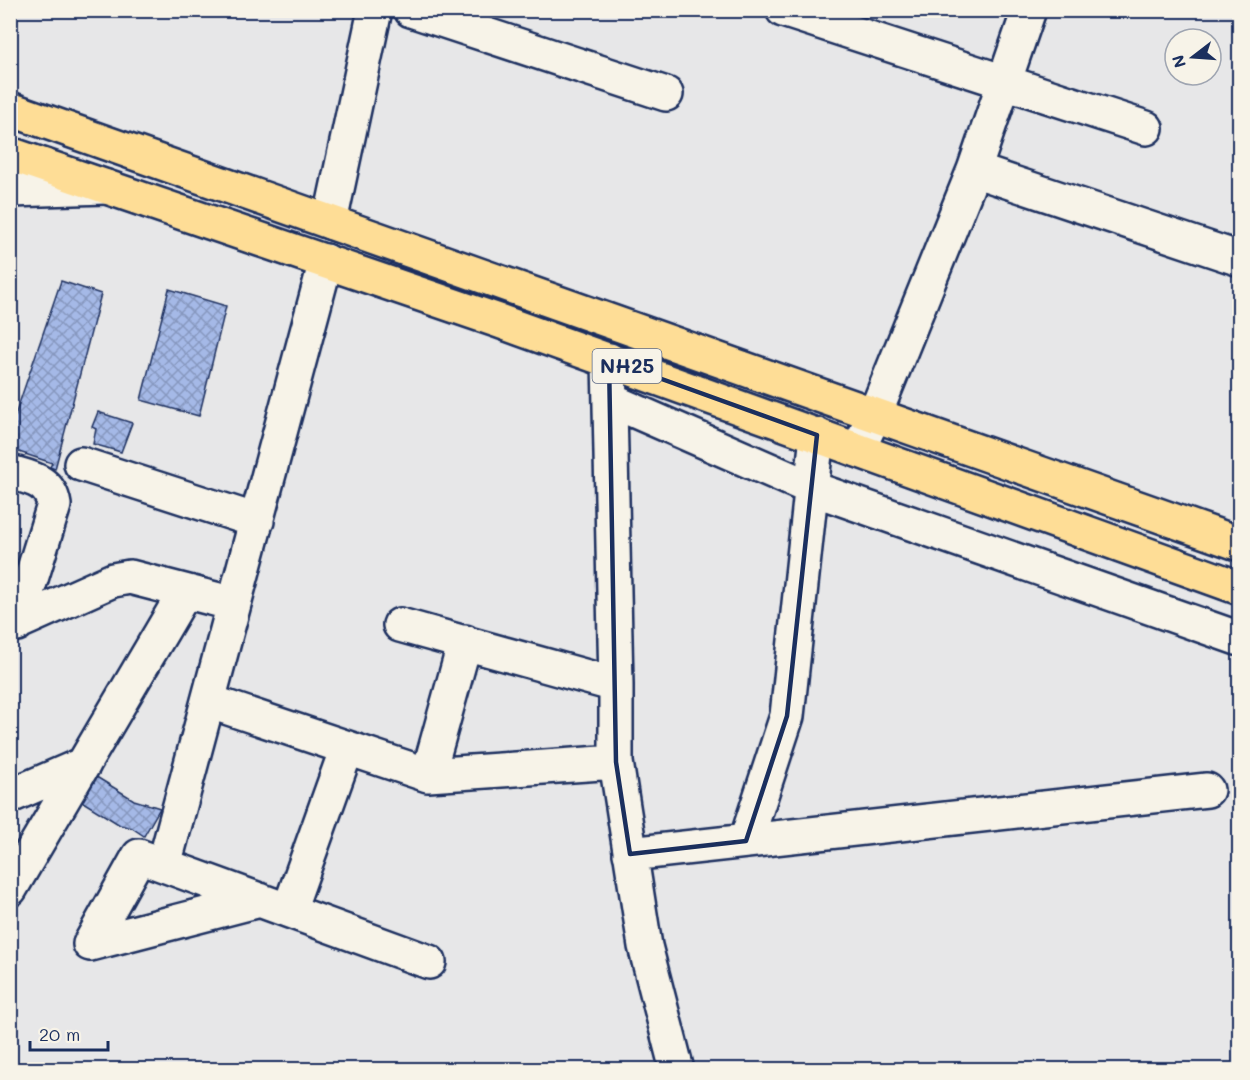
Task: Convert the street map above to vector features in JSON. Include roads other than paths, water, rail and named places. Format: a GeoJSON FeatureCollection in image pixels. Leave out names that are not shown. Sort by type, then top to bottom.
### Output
{"type":"FeatureCollection","features":[{"type":"Feature","properties":{"kind":"highway","name":"NH25"},"geometry":{"type":"LineString","coordinates":[[10,109],[1239,544]]}},
{"type":"Feature","properties":{"kind":"highway","name":"NH25"},"geometry":{"type":"LineString","coordinates":[[10,154],[499,321],[1239,588]]}},
{"type":"Feature","properties":{"kind":"street"},"geometry":{"type":"LineString","coordinates":[[330,222],[375,10]]}},
{"type":"Feature","properties":{"kind":"street"},"geometry":{"type":"LineString","coordinates":[[411,10],[666,94]]}},
{"type":"Feature","properties":{"kind":"street"},"geometry":{"type":"LineString","coordinates":[[783,10],[1146,128]]}},
{"type":"Feature","properties":{"kind":"street"},"geometry":{"type":"LineString","coordinates":[[858,450],[875,414],[974,170],[1029,10]]}},
{"type":"Feature","properties":{"kind":"street"},"geometry":{"type":"LineString","coordinates":[[974,170],[1239,259]]}},
{"type":"Feature","properties":{"kind":"street"},"geometry":{"type":"LineString","coordinates":[[10,190],[108,187]]}},
{"type":"Feature","properties":{"kind":"street"},"geometry":{"type":"LineString","coordinates":[[164,865],[327,261]]}},
{"type":"Feature","properties":{"kind":"street"},"geometry":{"type":"LineString","coordinates":[[609,360],[616,762],[645,946],[677,1070]]}},
{"type":"Feature","properties":{"kind":"street"},"geometry":{"type":"LineString","coordinates":[[610,399],[811,488],[1239,639]]}},
{"type":"Feature","properties":{"kind":"street"},"geometry":{"type":"LineString","coordinates":[[746,842],[787,716],[817,435]]}},
{"type":"Feature","properties":{"kind":"street"},"geometry":{"type":"LineString","coordinates":[[81,464],[257,521]]}},
{"type":"Feature","properties":{"kind":"street"},"geometry":{"type":"LineString","coordinates":[[10,472],[41,482],[52,496],[54,505],[14,625]]}},
{"type":"Feature","properties":{"kind":"street"},"geometry":{"type":"LineString","coordinates":[[14,625],[112,580],[130,578],[234,604]]}},
{"type":"Feature","properties":{"kind":"street"},"geometry":{"type":"LineString","coordinates":[[10,889],[186,592]]}},
{"type":"Feature","properties":{"kind":"street"},"geometry":{"type":"LineString","coordinates":[[400,625],[616,685]]}},
{"type":"Feature","properties":{"kind":"street"},"geometry":{"type":"LineString","coordinates":[[428,775],[465,642]]}},
{"type":"Feature","properties":{"kind":"street"},"geometry":{"type":"LineString","coordinates":[[208,701],[428,775],[616,762]]}},
{"type":"Feature","properties":{"kind":"street"},"geometry":{"type":"LineString","coordinates":[[275,905],[347,748]]}},
{"type":"Feature","properties":{"kind":"street"},"geometry":{"type":"LineString","coordinates":[[10,796],[84,764]]}},
{"type":"Feature","properties":{"kind":"street"},"geometry":{"type":"LineString","coordinates":[[630,854],[1207,790]]}},
{"type":"Feature","properties":{"kind":"street"},"geometry":{"type":"LineString","coordinates":[[275,905],[90,944],[139,856],[275,905],[429,962]]}}]}
